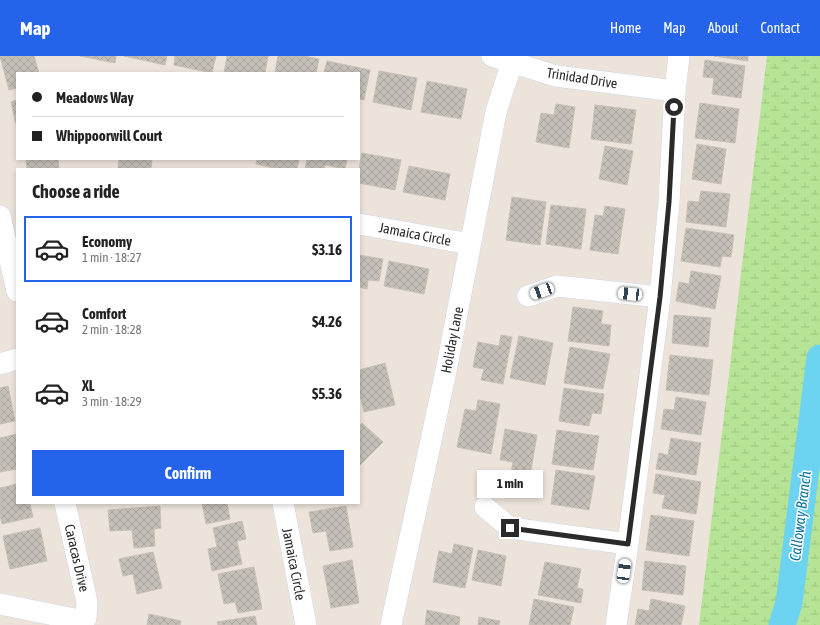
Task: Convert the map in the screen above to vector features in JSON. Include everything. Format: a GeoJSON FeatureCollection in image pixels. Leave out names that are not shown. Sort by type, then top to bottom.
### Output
{"type":"FeatureCollection","features":[{"type":"Feature","properties":{"kind":"street","name":"Trinidad Drive"},"geometry":{"type":"LineString","coordinates":[[492,56],[513,59],[556,76],[675,91]]}},
{"type":"Feature","properties":{"kind":"street"},"geometry":{"type":"LineString","coordinates":[[616,625],[660,297],[669,202],[675,91],[679,56]]}},
{"type":"Feature","properties":{"kind":"street","name":"Holiday Lane"},"geometry":{"type":"LineString","coordinates":[[391,625],[446,371],[496,112],[513,59]]}},
{"type":"Feature","properties":{"kind":"street"},"geometry":{"type":"LineString","coordinates":[[0,216],[16,287]]}},
{"type":"Feature","properties":{"kind":"street","name":"Jamaica Circle"},"geometry":{"type":"LineString","coordinates":[[360,224],[470,244]]}},
{"type":"Feature","properties":{"kind":"street"},"geometry":{"type":"LineString","coordinates":[[528,296],[557,286],[660,297]]}},
{"type":"Feature","properties":{"kind":"street"},"geometry":{"type":"LineString","coordinates":[[0,364],[16,360]]}},
{"type":"Feature","properties":{"kind":"street","name":"Caracas Drive"},"geometry":{"type":"LineString","coordinates":[[0,604],[79,620],[86,618],[87,602],[65,504]]}},
{"type":"Feature","properties":{"kind":"street","name":"Jamaica Circle"},"geometry":{"type":"LineString","coordinates":[[283,504],[306,625]]}},
{"type":"Feature","properties":{"kind":"street"},"geometry":{"type":"LineString","coordinates":[[485,507],[510,528],[628,544]]}},
{"type":"Feature","properties":{"kind":"green space"},"geometry":{"type":"Polygon","coordinates":[[[767,56],[820,56],[820,625],[699,625],[767,56]]]}},
{"type":"Feature","properties":{"kind":"building"},"geometry":{"type":"Polygon","coordinates":[[[0,56],[34,56],[39,72],[16,72],[16,88],[9,90],[0,56]]]}},
{"type":"Feature","properties":{"kind":"building"},"geometry":{"type":"Polygon","coordinates":[[[80,56],[116,56],[115,63],[80,56]]]}},
{"type":"Feature","properties":{"kind":"building"},"geometry":{"type":"Polygon","coordinates":[[[124,56],[167,56],[165,65],[124,56]]]}},
{"type":"Feature","properties":{"kind":"building"},"geometry":{"type":"Polygon","coordinates":[[[175,56],[216,56],[212,72],[174,65],[175,56]]]}},
{"type":"Feature","properties":{"kind":"building"},"geometry":{"type":"Polygon","coordinates":[[[227,56],[268,56],[265,72],[224,72],[227,56]]]}},
{"type":"Feature","properties":{"kind":"building"},"geometry":{"type":"Polygon","coordinates":[[[278,56],[304,56],[319,59],[316,72],[275,72],[278,56]]]}},
{"type":"Feature","properties":{"kind":"building"},"geometry":{"type":"Polygon","coordinates":[[[714,56],[748,56],[748,61],[714,56]]]}},
{"type":"Feature","properties":{"kind":"building"},"geometry":{"type":"Polygon","coordinates":[[[705,60],[745,66],[741,98],[712,94],[714,78],[703,77],[705,60]]]}},
{"type":"Feature","properties":{"kind":"building"},"geometry":{"type":"Polygon","coordinates":[[[327,61],[370,70],[364,100],[360,99],[360,72],[324,72],[327,61]]]}},
{"type":"Feature","properties":{"kind":"building"},"geometry":{"type":"Polygon","coordinates":[[[379,71],[417,78],[411,110],[373,102],[379,71]]]}},
{"type":"Feature","properties":{"kind":"building"},"geometry":{"type":"Polygon","coordinates":[[[427,81],[467,89],[461,119],[421,112],[427,81]]]}},
{"type":"Feature","properties":{"kind":"building"},"geometry":{"type":"Polygon","coordinates":[[[16,100],[16,124],[11,102],[16,100]]]}},
{"type":"Feature","properties":{"kind":"building"},"geometry":{"type":"Polygon","coordinates":[[[700,103],[739,109],[735,143],[695,138],[700,103]]]}},
{"type":"Feature","properties":{"kind":"building"},"geometry":{"type":"Polygon","coordinates":[[[556,104],[575,107],[569,148],[536,142],[541,113],[554,115],[556,104]]]}},
{"type":"Feature","properties":{"kind":"building"},"geometry":{"type":"Polygon","coordinates":[[[595,105],[636,110],[631,144],[591,139],[595,105]]]}},
{"type":"Feature","properties":{"kind":"building"},"geometry":{"type":"Polygon","coordinates":[[[697,144],[726,149],[721,184],[692,179],[697,144]]]}},
{"type":"Feature","properties":{"kind":"building"},"geometry":{"type":"Polygon","coordinates":[[[605,146],[633,151],[627,185],[599,179],[605,146]]]}},
{"type":"Feature","properties":{"kind":"building"},"geometry":{"type":"Polygon","coordinates":[[[362,153],[401,160],[395,190],[360,183],[359,168],[362,153]]]}},
{"type":"Feature","properties":{"kind":"building"},"geometry":{"type":"Polygon","coordinates":[[[26,160],[58,160],[59,168],[27,168],[26,160]]]}},
{"type":"Feature","properties":{"kind":"building"},"geometry":{"type":"Polygon","coordinates":[[[119,160],[152,160],[151,168],[118,168],[119,160]]]}},
{"type":"Feature","properties":{"kind":"building"},"geometry":{"type":"Polygon","coordinates":[[[257,160],[299,160],[297,168],[274,168],[256,164],[257,160]]]}},
{"type":"Feature","properties":{"kind":"building"},"geometry":{"type":"Polygon","coordinates":[[[307,160],[347,160],[345,168],[325,165],[324,168],[305,168],[307,160]]]}},
{"type":"Feature","properties":{"kind":"building"},"geometry":{"type":"Polygon","coordinates":[[[409,166],[450,174],[445,200],[403,192],[409,166]]]}},
{"type":"Feature","properties":{"kind":"building"},"geometry":{"type":"Polygon","coordinates":[[[701,191],[730,194],[726,227],[686,222],[688,201],[699,202],[701,191]]]}},
{"type":"Feature","properties":{"kind":"building"},"geometry":{"type":"Polygon","coordinates":[[[512,197],[546,202],[540,245],[506,240],[512,197]]]}},
{"type":"Feature","properties":{"kind":"building"},"geometry":{"type":"Polygon","coordinates":[[[551,205],[586,209],[581,249],[546,244],[551,205]]]}},
{"type":"Feature","properties":{"kind":"building"},"geometry":{"type":"Polygon","coordinates":[[[605,206],[625,209],[618,254],[590,250],[595,215],[603,216],[605,206]]]}},
{"type":"Feature","properties":{"kind":"building"},"geometry":{"type":"Polygon","coordinates":[[[686,228],[734,235],[731,257],[722,256],[720,267],[681,261],[686,228]]]}},
{"type":"Feature","properties":{"kind":"building"},"geometry":{"type":"Polygon","coordinates":[[[360,255],[383,259],[379,281],[368,280],[367,289],[360,287],[360,255]]]}},
{"type":"Feature","properties":{"kind":"building"},"geometry":{"type":"Polygon","coordinates":[[[389,261],[429,269],[424,294],[384,286],[389,261]]]}},
{"type":"Feature","properties":{"kind":"building"},"geometry":{"type":"Polygon","coordinates":[[[691,271],[721,276],[715,309],[676,301],[679,282],[689,284],[691,271]]]}},
{"type":"Feature","properties":{"kind":"building"},"geometry":{"type":"Polygon","coordinates":[[[573,307],[603,311],[601,324],[611,325],[609,346],[568,341],[573,307]]]}},
{"type":"Feature","properties":{"kind":"building"},"geometry":{"type":"Polygon","coordinates":[[[674,315],[711,318],[708,347],[672,343],[674,315]]]}},
{"type":"Feature","properties":{"kind":"building"},"geometry":{"type":"Polygon","coordinates":[[[501,335],[512,337],[503,384],[481,380],[484,369],[473,367],[478,342],[499,346],[501,335]]]}},
{"type":"Feature","properties":{"kind":"building"},"geometry":{"type":"Polygon","coordinates":[[[519,336],[553,343],[545,385],[510,378],[519,336]]]}},
{"type":"Feature","properties":{"kind":"building"},"geometry":{"type":"Polygon","coordinates":[[[570,347],[610,354],[603,389],[564,383],[570,347]]]}},
{"type":"Feature","properties":{"kind":"building"},"geometry":{"type":"Polygon","coordinates":[[[670,355],[713,360],[709,395],[666,390],[670,355]]]}},
{"type":"Feature","properties":{"kind":"building"},"geometry":{"type":"Polygon","coordinates":[[[385,363],[395,405],[364,412],[360,395],[360,370],[385,363]]]}},
{"type":"Feature","properties":{"kind":"building"},"geometry":{"type":"Polygon","coordinates":[[[8,386],[15,421],[0,424],[0,388],[8,386]]]}},
{"type":"Feature","properties":{"kind":"building"},"geometry":{"type":"Polygon","coordinates":[[[564,388],[604,394],[601,414],[592,413],[589,426],[559,421],[564,388]]]}},
{"type":"Feature","properties":{"kind":"building"},"geometry":{"type":"Polygon","coordinates":[[[676,397],[706,402],[701,435],[661,429],[664,409],[674,410],[676,397]]]}},
{"type":"Feature","properties":{"kind":"building"},"geometry":{"type":"Polygon","coordinates":[[[478,400],[500,404],[491,454],[457,447],[465,409],[476,411],[478,400]]]}},
{"type":"Feature","properties":{"kind":"building"},"geometry":{"type":"Polygon","coordinates":[[[362,423],[383,442],[360,465],[360,425],[362,423]]]}},
{"type":"Feature","properties":{"kind":"building"},"geometry":{"type":"Polygon","coordinates":[[[505,429],[537,435],[530,476],[511,473],[513,462],[500,460],[505,429]]]}},
{"type":"Feature","properties":{"kind":"building"},"geometry":{"type":"Polygon","coordinates":[[[557,430],[599,436],[593,470],[552,464],[557,430]]]}},
{"type":"Feature","properties":{"kind":"building"},"geometry":{"type":"Polygon","coordinates":[[[16,434],[16,469],[0,472],[0,438],[16,434]]]}},
{"type":"Feature","properties":{"kind":"building"},"geometry":{"type":"Polygon","coordinates":[[[671,438],[701,443],[696,475],[656,469],[659,453],[668,455],[671,438]]]}},
{"type":"Feature","properties":{"kind":"building"},"geometry":{"type":"Polygon","coordinates":[[[556,470],[595,476],[589,510],[551,504],[556,470]]]}},
{"type":"Feature","properties":{"kind":"building"},"geometry":{"type":"Polygon","coordinates":[[[656,474],[701,482],[696,514],[662,508],[665,495],[653,493],[656,474]]]}},
{"type":"Feature","properties":{"kind":"building"},"geometry":{"type":"Polygon","coordinates":[[[16,484],[16,504],[30,504],[33,517],[2,524],[0,515],[0,488],[16,484]]]}},
{"type":"Feature","properties":{"kind":"building"},"geometry":{"type":"Polygon","coordinates":[[[202,504],[227,504],[230,519],[206,524],[202,504]]]}},
{"type":"Feature","properties":{"kind":"building"},"geometry":{"type":"Polygon","coordinates":[[[160,506],[161,528],[154,529],[155,546],[134,548],[132,530],[110,531],[108,510],[160,506]]]}},
{"type":"Feature","properties":{"kind":"building"},"geometry":{"type":"Polygon","coordinates":[[[346,506],[353,547],[330,551],[326,531],[313,533],[309,512],[346,506]]]}},
{"type":"Feature","properties":{"kind":"building"},"geometry":{"type":"Polygon","coordinates":[[[651,515],[694,521],[689,556],[646,550],[651,515]]]}},
{"type":"Feature","properties":{"kind":"building"},"geometry":{"type":"Polygon","coordinates":[[[242,521],[246,539],[237,541],[242,564],[212,571],[208,549],[217,547],[213,528],[242,521]]]}},
{"type":"Feature","properties":{"kind":"building"},"geometry":{"type":"Polygon","coordinates":[[[40,528],[47,561],[10,569],[3,536],[40,528]]]}},
{"type":"Feature","properties":{"kind":"building"},"geometry":{"type":"Polygon","coordinates":[[[454,544],[473,548],[465,588],[433,582],[439,551],[452,554],[454,544]]]}},
{"type":"Feature","properties":{"kind":"building"},"geometry":{"type":"Polygon","coordinates":[[[478,550],[506,556],[501,586],[472,580],[478,550]]]}},
{"type":"Feature","properties":{"kind":"building"},"geometry":{"type":"Polygon","coordinates":[[[153,552],[162,588],[137,594],[133,574],[123,576],[119,559],[153,552]]]}},
{"type":"Feature","properties":{"kind":"building"},"geometry":{"type":"Polygon","coordinates":[[[352,560],[359,603],[331,608],[323,566],[352,560]]]}},
{"type":"Feature","properties":{"kind":"building"},"geometry":{"type":"Polygon","coordinates":[[[645,561],[686,566],[683,595],[642,590],[645,561]]]}},
{"type":"Feature","properties":{"kind":"building"},"geometry":{"type":"Polygon","coordinates":[[[545,562],[581,569],[577,588],[583,589],[581,603],[538,595],[545,562]]]}},
{"type":"Feature","properties":{"kind":"building"},"geometry":{"type":"Polygon","coordinates":[[[254,567],[262,609],[238,613],[235,602],[224,604],[218,574],[254,567]]]}},
{"type":"Feature","properties":{"kind":"building"},"geometry":{"type":"Polygon","coordinates":[[[534,599],[574,607],[570,625],[529,625],[534,599]]]}},
{"type":"Feature","properties":{"kind":"building"},"geometry":{"type":"Polygon","coordinates":[[[651,599],[685,606],[681,625],[635,625],[638,609],[649,611],[651,599]]]}},
{"type":"Feature","properties":{"kind":"building"},"geometry":{"type":"Polygon","coordinates":[[[427,610],[460,617],[459,625],[425,625],[427,610]]]}},
{"type":"Feature","properties":{"kind":"building"},"geometry":{"type":"Polygon","coordinates":[[[149,614],[181,621],[180,625],[147,625],[149,614]]]}},
{"type":"Feature","properties":{"kind":"building"},"geometry":{"type":"Polygon","coordinates":[[[255,616],[257,625],[218,625],[217,622],[255,616]]]}},
{"type":"Feature","properties":{"kind":"building"},"geometry":{"type":"Polygon","coordinates":[[[479,617],[500,621],[499,625],[478,625],[479,617]]]}},
{"type":"Feature","properties":{"kind":"waterway","name":"Calloway Branch"},"geometry":{"type":"LineString","coordinates":[[782,625],[789,603],[820,358]]}},
{"type":"Feature","properties":{"kind":"route"},"geometry":{"type":"LineString","coordinates":[[510,528],[628,544],[660,297],[669,202],[674,107]]}}]}
